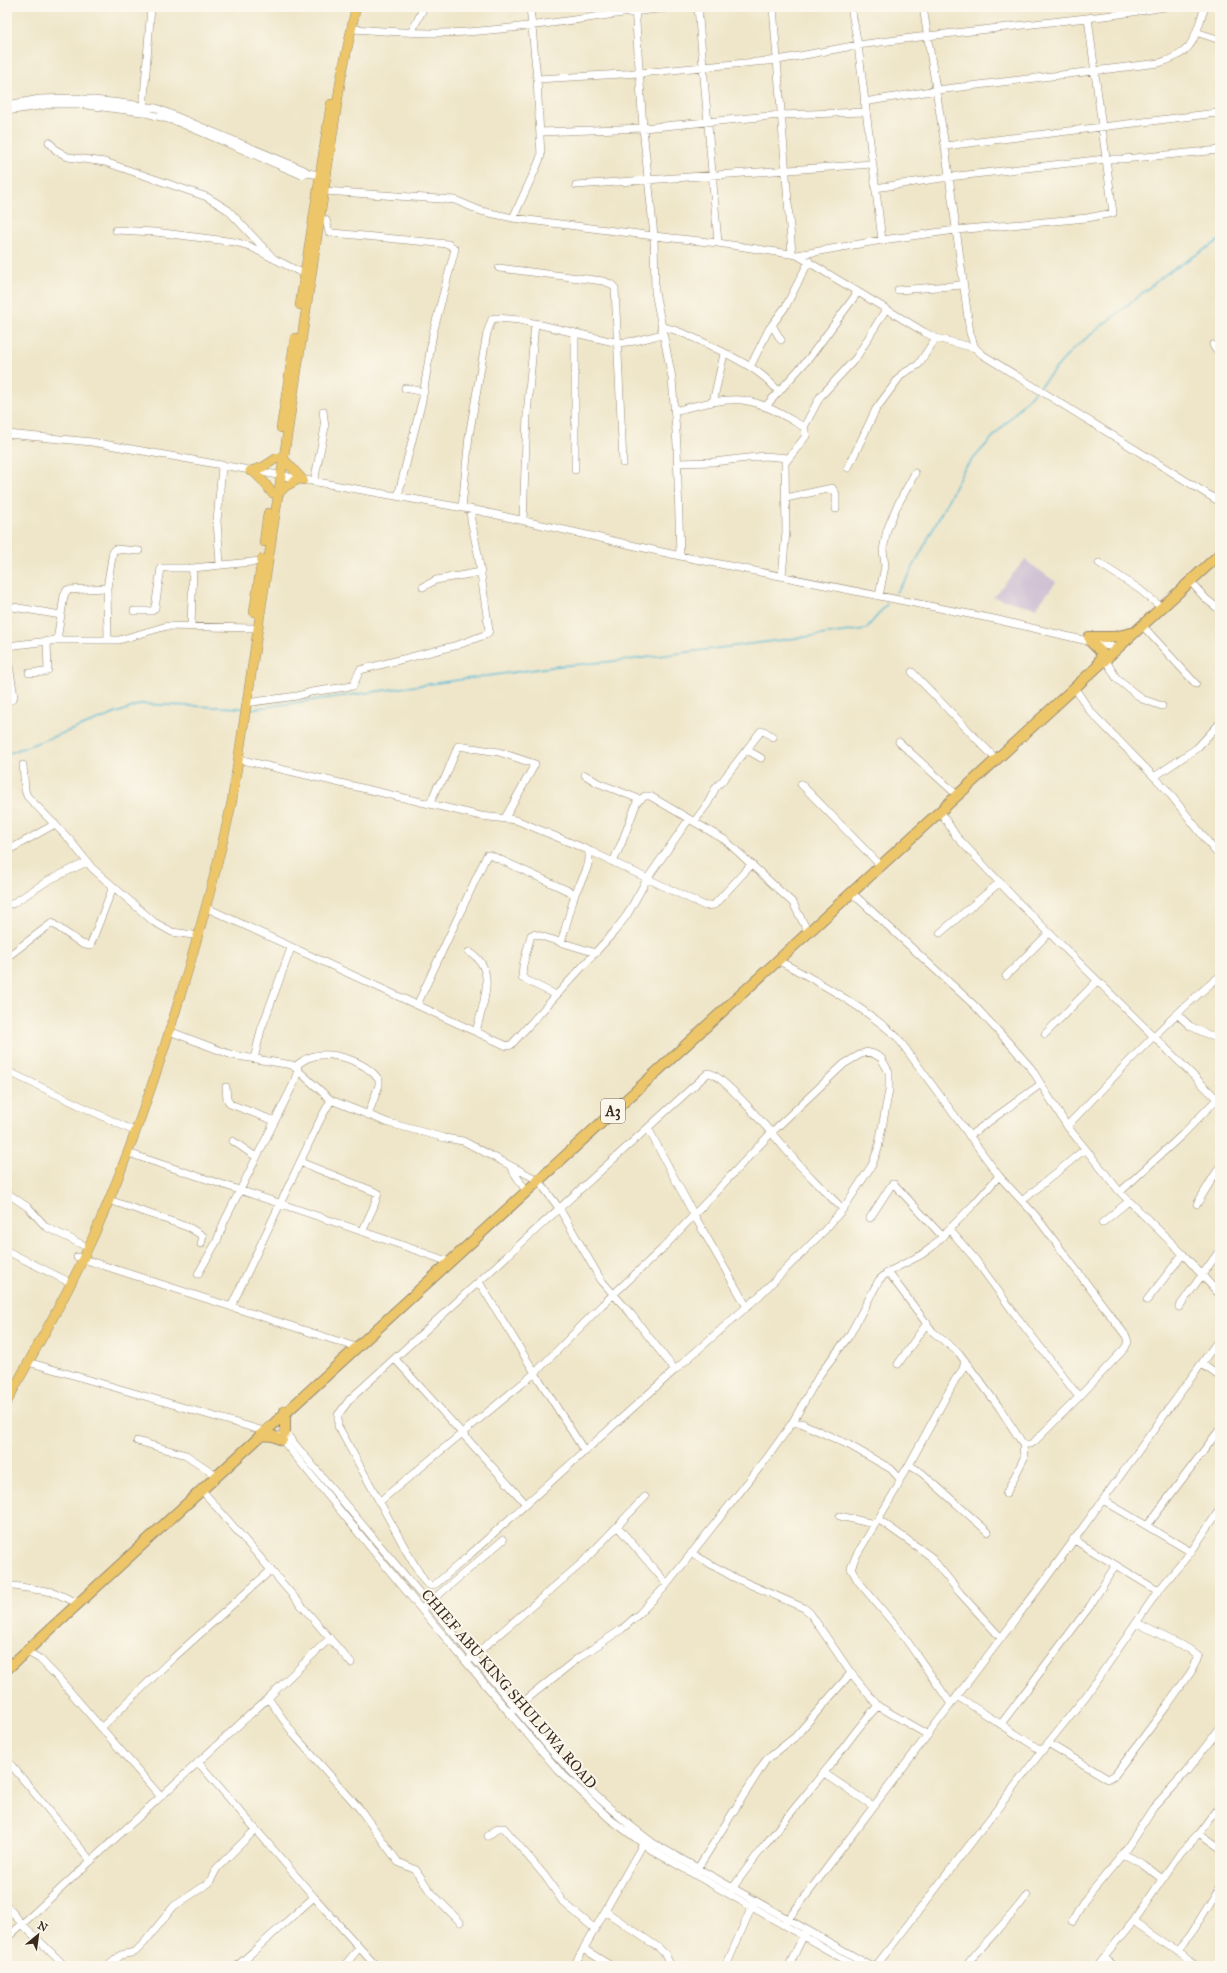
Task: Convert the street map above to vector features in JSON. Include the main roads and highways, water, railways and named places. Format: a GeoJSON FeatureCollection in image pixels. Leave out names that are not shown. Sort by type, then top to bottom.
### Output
{"type":"FeatureCollection","features":[{"type":"Feature","properties":{"kind":"highway","name":"A3"},"geometry":{"type":"LineString","coordinates":[[7,1669],[267,1428],[1220,554]]}},
{"type":"Feature","properties":{"kind":"highway"},"geometry":{"type":"LineString","coordinates":[[1096,668],[1102,653],[1090,640],[1118,636],[1138,628]]}},
{"type":"Feature","properties":{"kind":"highway"},"geometry":{"type":"LineString","coordinates":[[267,1428],[273,1436],[283,1436],[286,1411]]}},
{"type":"Feature","properties":{"kind":"main road"},"geometry":{"type":"LineString","coordinates":[[308,275],[325,191],[324,175],[336,70],[351,7]]}},
{"type":"Feature","properties":{"kind":"main road"},"geometry":{"type":"LineString","coordinates":[[7,1402],[65,1280],[80,1258],[83,1245],[133,1131],[170,1031],[207,908],[224,839],[238,758],[274,494],[308,275],[341,78],[356,7]]}},
{"type":"Feature","properties":{"kind":"main road"},"geometry":{"type":"LineString","coordinates":[[274,494],[264,482],[252,472],[280,458]]}},
{"type":"Feature","properties":{"kind":"main road"},"geometry":{"type":"LineString","coordinates":[[7,1392],[24,1365],[109,1200],[128,1153],[141,1103],[193,935],[209,877],[227,796],[261,562],[274,494],[286,486],[301,480],[280,458]]}},
{"type":"Feature","properties":{"kind":"waterway"},"geometry":{"type":"LineString","coordinates":[[1040,386],[1073,349],[1167,273],[1220,240]]}},
{"type":"Feature","properties":{"kind":"waterway"},"geometry":{"type":"LineString","coordinates":[[896,592],[908,577],[964,469],[1034,392]]}},
{"type":"Feature","properties":{"kind":"waterway"},"geometry":{"type":"LineString","coordinates":[[250,709],[559,666],[627,660],[866,629],[887,604]]}},
{"type":"Feature","properties":{"kind":"waterway"},"geometry":{"type":"LineString","coordinates":[[7,754],[141,704],[242,708]]}}]}
